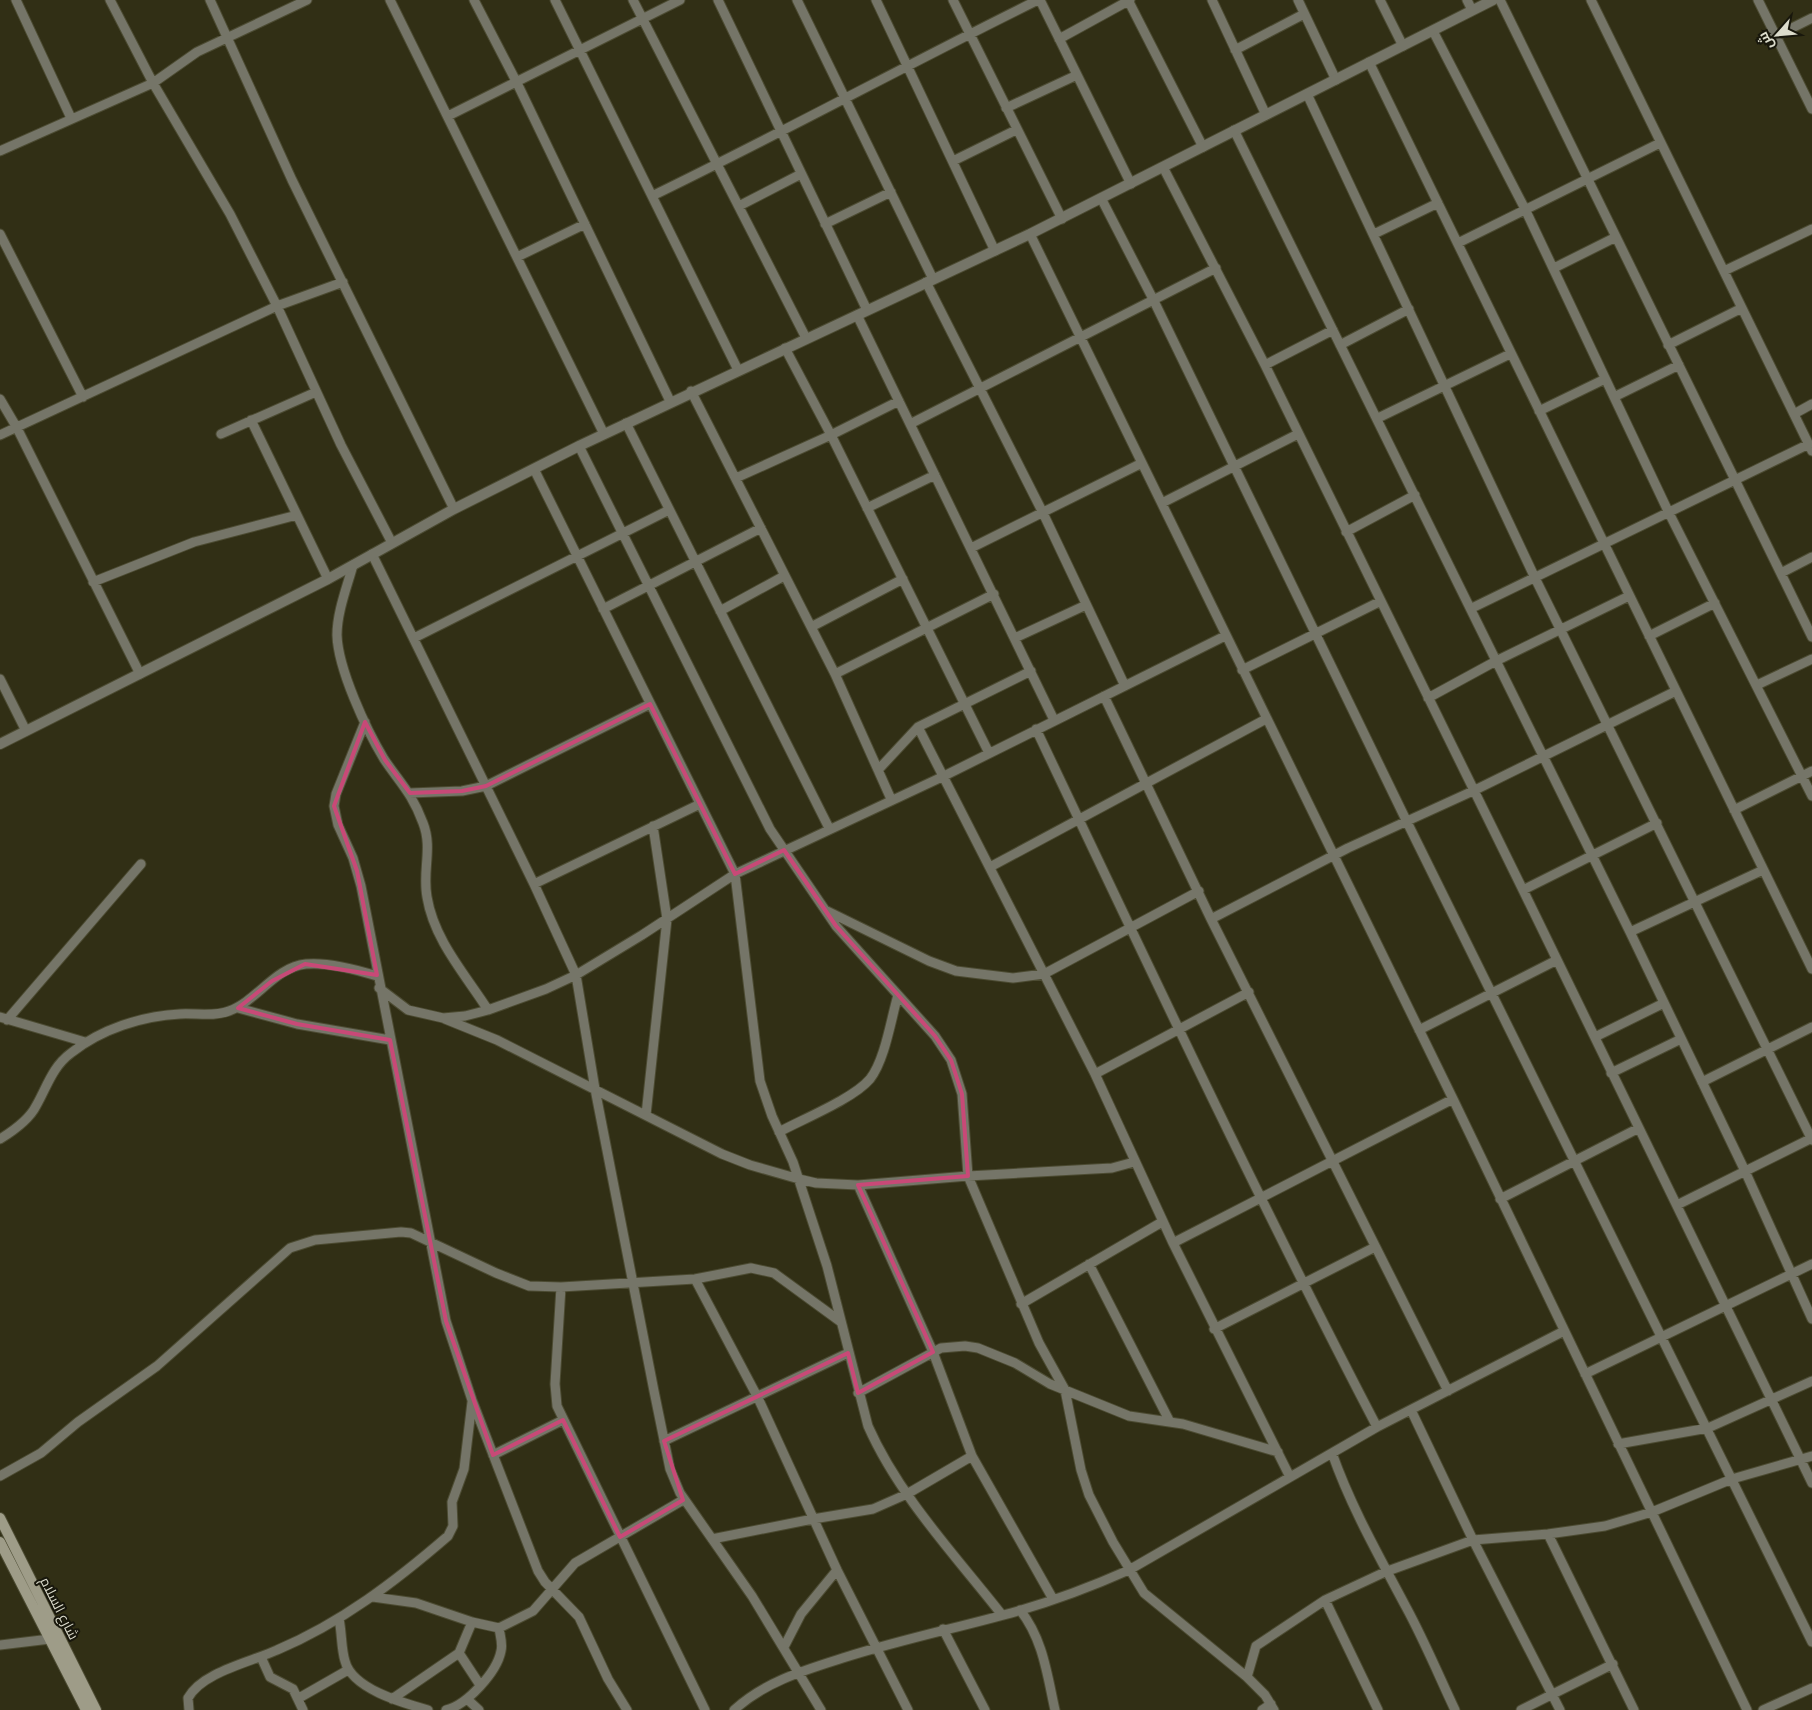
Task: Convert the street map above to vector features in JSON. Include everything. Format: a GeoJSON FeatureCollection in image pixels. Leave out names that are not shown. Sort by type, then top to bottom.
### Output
{"type":"FeatureCollection","features":[{"type":"Feature","properties":{"kind":"main road","name":"شارع السلام"},"geometry":{"type":"LineString","coordinates":[[0,1518],[96,1710]]}},
{"type":"Feature","properties":{"kind":"main road","name":"شارع السلام"},"geometry":{"type":"LineString","coordinates":[[0,1542],[86,1710]]}},
{"type":"Feature","properties":{"kind":"street"},"geometry":{"type":"LineString","coordinates":[[16,0],[71,118]]}},
{"type":"Feature","properties":{"kind":"street"},"geometry":{"type":"LineString","coordinates":[[110,0],[153,83],[227,207],[277,306],[316,392],[392,543]]}},
{"type":"Feature","properties":{"kind":"street"},"geometry":{"type":"LineString","coordinates":[[210,0],[343,282],[454,509]]}},
{"type":"Feature","properties":{"kind":"street"},"geometry":{"type":"LineString","coordinates":[[0,150],[153,83],[198,52],[307,0]]}},
{"type":"Feature","properties":{"kind":"street"},"geometry":{"type":"LineString","coordinates":[[390,0],[604,434]]}},
{"type":"Feature","properties":{"kind":"street"},"geometry":{"type":"LineString","coordinates":[[474,0],[517,82],[670,402]]}},
{"type":"Feature","properties":{"kind":"street"},"geometry":{"type":"LineString","coordinates":[[555,0],[738,370]]}},
{"type":"Feature","properties":{"kind":"street"},"geometry":{"type":"LineString","coordinates":[[633,0],[806,338]]}},
{"type":"Feature","properties":{"kind":"street"},"geometry":{"type":"LineString","coordinates":[[448,116],[680,0]]}},
{"type":"Feature","properties":{"kind":"street"},"geometry":{"type":"LineString","coordinates":[[718,0],[780,133],[867,310]]}},
{"type":"Feature","properties":{"kind":"street"},"geometry":{"type":"LineString","coordinates":[[796,0],[846,98],[980,387],[1044,513],[1125,686]]}},
{"type":"Feature","properties":{"kind":"street"},"geometry":{"type":"LineString","coordinates":[[876,0],[995,251]]}},
{"type":"Feature","properties":{"kind":"street"},"geometry":{"type":"LineString","coordinates":[[953,0],[1016,130],[1062,218]]}},
{"type":"Feature","properties":{"kind":"street"},"geometry":{"type":"LineString","coordinates":[[652,196],[780,133],[908,64],[1039,0],[1131,184]]}},
{"type":"Feature","properties":{"kind":"street"},"geometry":{"type":"LineString","coordinates":[[1059,39],[1129,0],[1203,147]]}},
{"type":"Feature","properties":{"kind":"street"},"geometry":{"type":"LineString","coordinates":[[1212,0],[1266,115]]}},
{"type":"Feature","properties":{"kind":"street"},"geometry":{"type":"LineString","coordinates":[[1380,0],[1403,46]]}},
{"type":"Feature","properties":{"kind":"street"},"geometry":{"type":"LineString","coordinates":[[1467,0],[1472,10]]}},
{"type":"Feature","properties":{"kind":"street"},"geometry":{"type":"LineString","coordinates":[[0,744],[328,579],[454,509],[579,446],[692,391],[1030,234],[1493,0]]}},
{"type":"Feature","properties":{"kind":"street"},"geometry":{"type":"LineString","coordinates":[[1500,0],[1812,638]]}},
{"type":"Feature","properties":{"kind":"street"},"geometry":{"type":"LineString","coordinates":[[1472,608],[1668,511],[1810,447],[1591,0]]}},
{"type":"Feature","properties":{"kind":"street"},"geometry":{"type":"LineString","coordinates":[[1758,0],[1812,109]]}},
{"type":"Feature","properties":{"kind":"street"},"geometry":{"type":"LineString","coordinates":[[1301,1],[1304,14],[1336,80]]}},
{"type":"Feature","properties":{"kind":"street"},"geometry":{"type":"LineString","coordinates":[[1235,50],[1304,14]]}},
{"type":"Feature","properties":{"kind":"street"},"geometry":{"type":"LineString","coordinates":[[1776,36],[1812,18]]}},
{"type":"Feature","properties":{"kind":"street"},"geometry":{"type":"LineString","coordinates":[[1433,31],[1525,209],[1668,511],[1812,796]]}},
{"type":"Feature","properties":{"kind":"street"},"geometry":{"type":"LineString","coordinates":[[1369,62],[1812,969]]}},
{"type":"Feature","properties":{"kind":"street"},"geometry":{"type":"LineString","coordinates":[[1006,108],[1077,75]]}},
{"type":"Feature","properties":{"kind":"street"},"geometry":{"type":"LineString","coordinates":[[1307,94],[1535,578],[1812,1139],[1677,1205]]}},
{"type":"Feature","properties":{"kind":"street"},"geometry":{"type":"LineString","coordinates":[[953,160],[1016,130]]}},
{"type":"Feature","properties":{"kind":"street"},"geometry":{"type":"LineString","coordinates":[[1234,130],[1472,608],[1541,756],[1630,932],[1812,1319]]}},
{"type":"Feature","properties":{"kind":"street"},"geometry":{"type":"LineString","coordinates":[[1458,243],[1660,143]]}},
{"type":"Feature","properties":{"kind":"street"},"geometry":{"type":"LineString","coordinates":[[1163,167],[1265,365],[1379,602],[1523,890],[1812,1483]]}},
{"type":"Feature","properties":{"kind":"street"},"geometry":{"type":"LineString","coordinates":[[739,206],[800,174]]}},
{"type":"Feature","properties":{"kind":"street"},"geometry":{"type":"LineString","coordinates":[[825,224],[891,192]]}},
{"type":"Feature","properties":{"kind":"street"},"geometry":{"type":"LineString","coordinates":[[1102,198],[1573,1160],[1708,1428],[1812,1642]]}},
{"type":"Feature","properties":{"kind":"street"},"geometry":{"type":"LineString","coordinates":[[1374,234],[1438,203]]}},
{"type":"Feature","properties":{"kind":"street"},"geometry":{"type":"LineString","coordinates":[[518,258],[585,224]]}},
{"type":"Feature","properties":{"kind":"street"},"geometry":{"type":"LineString","coordinates":[[1724,272],[1812,228]]}},
{"type":"Feature","properties":{"kind":"street"},"geometry":{"type":"LineString","coordinates":[[0,234],[83,397]]}},
{"type":"Feature","properties":{"kind":"street"},"geometry":{"type":"LineString","coordinates":[[1030,234],[1453,1099],[1748,1710]]}},
{"type":"Feature","properties":{"kind":"street"},"geometry":{"type":"LineString","coordinates":[[1554,268],[1616,237]]}},
{"type":"Feature","properties":{"kind":"street"},"geometry":{"type":"LineString","coordinates":[[910,424],[1152,298],[1216,268]]}},
{"type":"Feature","properties":{"kind":"street"},"geometry":{"type":"LineString","coordinates":[[0,435],[277,306],[343,282]]}},
{"type":"Feature","properties":{"kind":"street"},"geometry":{"type":"LineString","coordinates":[[1340,345],[1409,308]]}},
{"type":"Feature","properties":{"kind":"street"},"geometry":{"type":"LineString","coordinates":[[1668,345],[1742,308]]}},
{"type":"Feature","properties":{"kind":"street"},"geometry":{"type":"LineString","coordinates":[[857,315],[1054,720]]}},
{"type":"Feature","properties":{"kind":"street"},"geometry":{"type":"LineString","coordinates":[[1265,365],[1333,330]]}},
{"type":"Feature","properties":{"kind":"street"},"geometry":{"type":"LineString","coordinates":[[785,348],[831,435],[989,753]]}},
{"type":"Feature","properties":{"kind":"street"},"geometry":{"type":"LineString","coordinates":[[1378,418],[1510,354]]}},
{"type":"Feature","properties":{"kind":"street"},"geometry":{"type":"LineString","coordinates":[[1614,396],[1679,365]]}},
{"type":"Feature","properties":{"kind":"street"},"geometry":{"type":"LineString","coordinates":[[1539,411],[1605,379]]}},
{"type":"Feature","properties":{"kind":"street"},"geometry":{"type":"LineString","coordinates":[[692,391],[835,674],[891,799]]}},
{"type":"Feature","properties":{"kind":"street"},"geometry":{"type":"LineString","coordinates":[[221,434],[316,392]]}},
{"type":"Feature","properties":{"kind":"street"},"geometry":{"type":"LineString","coordinates":[[0,399],[17,428],[140,674]]}},
{"type":"Feature","properties":{"kind":"street"},"geometry":{"type":"LineString","coordinates":[[736,478],[831,435],[899,401]]}},
{"type":"Feature","properties":{"kind":"street"},"geometry":{"type":"LineString","coordinates":[[1794,414],[1812,404]]}},
{"type":"Feature","properties":{"kind":"street"},"geometry":{"type":"LineString","coordinates":[[251,420],[328,579]]}},
{"type":"Feature","properties":{"kind":"street"},"geometry":{"type":"LineString","coordinates":[[626,423],[829,828]]}},
{"type":"Feature","properties":{"kind":"street"},"geometry":{"type":"LineString","coordinates":[[1162,503],[1298,434]]}},
{"type":"Feature","properties":{"kind":"street"},"geometry":{"type":"LineString","coordinates":[[579,446],[770,829],[836,926],[945,1048],[957,1076],[962,1094],[968,1176],[1021,1304],[1064,1390],[1081,1470],[1089,1495],[1129,1570],[1140,1588],[1154,1602],[1246,1677],[1273,1707],[1262,1710]]}},
{"type":"Feature","properties":{"kind":"street"},"geometry":{"type":"LineString","coordinates":[[971,548],[1142,463]]}},
{"type":"Feature","properties":{"kind":"street"},"geometry":{"type":"LineString","coordinates":[[534,469],[575,555],[735,874],[760,1081],[765,1099],[799,1180],[835,1292],[858,1393],[876,1444],[907,1494],[1002,1615]]}},
{"type":"Feature","properties":{"kind":"street"},"geometry":{"type":"LineString","coordinates":[[867,508],[935,475]]}},
{"type":"Feature","properties":{"kind":"street"},"geometry":{"type":"LineString","coordinates":[[1346,532],[1415,495]]}},
{"type":"Feature","properties":{"kind":"street"},"geometry":{"type":"LineString","coordinates":[[414,638],[575,555],[669,510]]}},
{"type":"Feature","properties":{"kind":"street"},"geometry":{"type":"LineString","coordinates":[[93,582],[194,542],[297,515]]}},
{"type":"Feature","properties":{"kind":"street"},"geometry":{"type":"LineString","coordinates":[[603,610],[762,528]]}},
{"type":"Feature","properties":{"kind":"street"},"geometry":{"type":"LineString","coordinates":[[372,554],[534,884],[576,975],[595,1089],[670,1469],[683,1500],[736,1572],[800,1672],[821,1710]]}},
{"type":"Feature","properties":{"kind":"street"},"geometry":{"type":"LineString","coordinates":[[1781,573],[1812,558]]}},
{"type":"Feature","properties":{"kind":"street"},"geometry":{"type":"LineString","coordinates":[[353,565],[338,620],[338,648],[365,722],[385,760],[410,793],[428,836],[429,854],[425,882],[432,919],[447,950],[488,1010]]}},
{"type":"Feature","properties":{"kind":"street"},"geometry":{"type":"LineString","coordinates":[[720,611],[784,576]]}},
{"type":"Feature","properties":{"kind":"street"},"geometry":{"type":"LineString","coordinates":[[811,627],[902,579]]}},
{"type":"Feature","properties":{"kind":"street"},"geometry":{"type":"LineString","coordinates":[[835,674],[994,594]]}},
{"type":"Feature","properties":{"kind":"street"},"geometry":{"type":"LineString","coordinates":[[1428,698],[1496,661],[1629,596]]}},
{"type":"Feature","properties":{"kind":"street"},"geometry":{"type":"LineString","coordinates":[[1242,670],[1379,602]]}},
{"type":"Feature","properties":{"kind":"street"},"geometry":{"type":"LineString","coordinates":[[1649,636],[1715,602]]}},
{"type":"Feature","properties":{"kind":"street"},"geometry":{"type":"LineString","coordinates":[[1015,638],[1086,605]]}},
{"type":"Feature","properties":{"kind":"street"},"geometry":{"type":"LineString","coordinates":[[443,1018],[465,1016],[488,1010],[576,975],[667,919],[735,874],[829,828],[942,777],[1225,636]]}},
{"type":"Feature","properties":{"kind":"street"},"geometry":{"type":"LineString","coordinates":[[1757,685],[1812,659]]}},
{"type":"Feature","properties":{"kind":"street"},"geometry":{"type":"LineString","coordinates":[[878,770],[918,727],[1031,671]]}},
{"type":"Feature","properties":{"kind":"street"},"geometry":{"type":"LineString","coordinates":[[0,679],[26,731]]}},
{"type":"Feature","properties":{"kind":"street"},"geometry":{"type":"LineString","coordinates":[[1211,919],[1334,856],[1473,791],[1676,691]]}},
{"type":"Feature","properties":{"kind":"street"},"geometry":{"type":"LineString","coordinates":[[1104,696],[1211,919],[1334,1160],[1375,1247],[1448,1391]]}},
{"type":"Feature","properties":{"kind":"street"},"geometry":{"type":"LineString","coordinates":[[410,793],[462,791],[486,786],[650,704]]}},
{"type":"Feature","properties":{"kind":"street"},"geometry":{"type":"LineString","coordinates":[[990,867],[1266,719]]}},
{"type":"Feature","properties":{"kind":"street"},"geometry":{"type":"LineString","coordinates":[[365,722],[336,794],[334,806],[338,825],[357,871],[446,1321],[472,1400],[534,1562],[552,1590],[579,1617],[608,1679],[626,1710]]}},
{"type":"Feature","properties":{"kind":"street"},"geometry":{"type":"LineString","coordinates":[[918,727],[1095,1074],[1162,1222],[1214,1329],[1290,1477]]}},
{"type":"Feature","properties":{"kind":"street"},"geometry":{"type":"LineString","coordinates":[[1036,729],[1261,1199],[1377,1427]]}},
{"type":"Feature","properties":{"kind":"street"},"geometry":{"type":"LineString","coordinates":[[1734,810],[1812,771]]}},
{"type":"Feature","properties":{"kind":"street"},"geometry":{"type":"LineString","coordinates":[[534,884],[700,804]]}},
{"type":"Feature","properties":{"kind":"street"},"geometry":{"type":"LineString","coordinates":[[1523,890],[1591,854],[1657,823]]}},
{"type":"Feature","properties":{"kind":"street"},"geometry":{"type":"LineString","coordinates":[[646,1115],[667,919],[653,826]]}},
{"type":"Feature","properties":{"kind":"street"},"geometry":{"type":"LineString","coordinates":[[85,1042],[4,1018],[141,864]]}},
{"type":"Feature","properties":{"kind":"street"},"geometry":{"type":"LineString","coordinates":[[1630,932],[1762,870]]}},
{"type":"Feature","properties":{"kind":"street"},"geometry":{"type":"LineString","coordinates":[[825,910],[929,962],[956,971],[1013,978],[1044,974],[1199,891]]}},
{"type":"Feature","properties":{"kind":"street"},"geometry":{"type":"LineString","coordinates":[[1419,1030],[1557,960]]}},
{"type":"Feature","properties":{"kind":"street"},"geometry":{"type":"LineString","coordinates":[[0,1139],[22,1123],[36,1108],[54,1069],[85,1042],[129,1023],[149,1018],[168,1015],[216,1014],[238,1008],[278,977],[289,970],[306,964],[348,969],[377,976]]}},
{"type":"Feature","properties":{"kind":"street"},"geometry":{"type":"LineString","coordinates":[[379,988],[408,1010],[443,1018],[497,1040],[722,1154],[799,1180],[816,1183],[858,1185],[968,1176],[1112,1168],[1134,1162]]}},
{"type":"Feature","properties":{"kind":"street"},"geometry":{"type":"LineString","coordinates":[[1095,1074],[1249,992]]}},
{"type":"Feature","properties":{"kind":"street"},"geometry":{"type":"LineString","coordinates":[[779,1132],[846,1096],[870,1079],[879,1062],[898,995]]}},
{"type":"Feature","properties":{"kind":"street"},"geometry":{"type":"LineString","coordinates":[[1595,1037],[1664,1002]]}},
{"type":"Feature","properties":{"kind":"street"},"geometry":{"type":"LineString","coordinates":[[238,1008],[296,1024],[390,1040]]}},
{"type":"Feature","properties":{"kind":"street"},"geometry":{"type":"LineString","coordinates":[[1702,1082],[1812,1027]]}},
{"type":"Feature","properties":{"kind":"street"},"geometry":{"type":"LineString","coordinates":[[1612,1073],[1681,1039]]}},
{"type":"Feature","properties":{"kind":"street"},"geometry":{"type":"LineString","coordinates":[[1173,1243],[1453,1099]]}},
{"type":"Feature","properties":{"kind":"street"},"geometry":{"type":"LineString","coordinates":[[1500,1199],[1573,1160],[1639,1128]]}},
{"type":"Feature","properties":{"kind":"street"},"geometry":{"type":"LineString","coordinates":[[858,1185],[933,1352],[972,1456],[1053,1599]]}},
{"type":"Feature","properties":{"kind":"street"},"geometry":{"type":"LineString","coordinates":[[1021,1304],[1162,1222]]}},
{"type":"Feature","properties":{"kind":"street"},"geometry":{"type":"LineString","coordinates":[[0,1476],[41,1453],[78,1422],[157,1366],[290,1248],[315,1240],[401,1232],[429,1240],[528,1286],[561,1288],[695,1279],[751,1268],[764,1269],[774,1273],[842,1322]]}},
{"type":"Feature","properties":{"kind":"street"},"geometry":{"type":"LineString","coordinates":[[1214,1329],[1375,1247]]}},
{"type":"Feature","properties":{"kind":"street"},"geometry":{"type":"LineString","coordinates":[[1089,1264],[1170,1422]]}},
{"type":"Feature","properties":{"kind":"street"},"geometry":{"type":"LineString","coordinates":[[1585,1374],[1727,1307],[1812,1264]]}},
{"type":"Feature","properties":{"kind":"street"},"geometry":{"type":"LineString","coordinates":[[695,1279],[758,1398],[837,1570],[908,1710]]}},
{"type":"Feature","properties":{"kind":"street"},"geometry":{"type":"LineString","coordinates":[[561,1288],[555,1396],[563,1420],[704,1710]]}},
{"type":"Feature","properties":{"kind":"street"},"geometry":{"type":"LineString","coordinates":[[734,1710],[771,1683],[800,1672],[876,1648],[1020,1610],[1129,1570],[1377,1427],[1564,1331]]}},
{"type":"Feature","properties":{"kind":"street"},"geometry":{"type":"LineString","coordinates":[[858,1393],[933,1352],[951,1346],[978,1348],[1015,1364],[1064,1390],[1129,1416],[1170,1422],[1278,1452]]}},
{"type":"Feature","properties":{"kind":"street"},"geometry":{"type":"LineString","coordinates":[[664,1441],[758,1398],[848,1353]]}},
{"type":"Feature","properties":{"kind":"street"},"geometry":{"type":"LineString","coordinates":[[1618,1444],[1708,1428],[1812,1380]]}},
{"type":"Feature","properties":{"kind":"street"},"geometry":{"type":"LineString","coordinates":[[188,1710],[188,1698],[200,1683],[261,1657],[339,1619],[417,1563],[452,1531],[451,1509],[464,1469],[472,1400]]}},
{"type":"Feature","properties":{"kind":"street"},"geometry":{"type":"LineString","coordinates":[[1411,1410],[1473,1540],[1560,1710]]}},
{"type":"Feature","properties":{"kind":"street"},"geometry":{"type":"LineString","coordinates":[[493,1455],[563,1420]]}},
{"type":"Feature","properties":{"kind":"street"},"geometry":{"type":"LineString","coordinates":[[1332,1453],[1344,1486],[1385,1572],[1406,1607],[1456,1710]]}},
{"type":"Feature","properties":{"kind":"street"},"geometry":{"type":"LineString","coordinates":[[712,1539],[873,1509],[907,1494],[972,1456]]}},
{"type":"Feature","properties":{"kind":"street"},"geometry":{"type":"LineString","coordinates":[[1246,1677],[1256,1646],[1325,1600],[1385,1572],[1473,1540],[1548,1534],[1605,1526],[1652,1512],[1732,1479],[1812,1456]]}},
{"type":"Feature","properties":{"kind":"street"},"geometry":{"type":"LineString","coordinates":[[373,1596],[427,1606],[472,1622],[499,1628],[534,1611],[575,1563],[683,1500]]}},
{"type":"Feature","properties":{"kind":"street"},"geometry":{"type":"LineString","coordinates":[[1548,1534],[1634,1710]]}},
{"type":"Feature","properties":{"kind":"street"},"geometry":{"type":"LineString","coordinates":[[784,1647],[801,1614],[837,1570]]}},
{"type":"Feature","properties":{"kind":"street"},"geometry":{"type":"LineString","coordinates":[[1325,1600],[1378,1710]]}},
{"type":"Feature","properties":{"kind":"street"},"geometry":{"type":"LineString","coordinates":[[1020,1610],[1031,1624],[1039,1642],[1055,1710]]}},
{"type":"Feature","properties":{"kind":"street"},"geometry":{"type":"LineString","coordinates":[[1802,1622],[1812,1618]]}},
{"type":"Feature","properties":{"kind":"street"},"geometry":{"type":"LineString","coordinates":[[339,1619],[345,1662],[348,1670],[357,1681],[392,1699],[428,1710]]}},
{"type":"Feature","properties":{"kind":"street"},"geometry":{"type":"LineString","coordinates":[[392,1699],[459,1653],[472,1622]]}},
{"type":"Feature","properties":{"kind":"street"},"geometry":{"type":"LineString","coordinates":[[446,1710],[467,1699],[480,1685],[499,1658],[502,1650],[499,1628]]}},
{"type":"Feature","properties":{"kind":"street"},"geometry":{"type":"LineString","coordinates":[[943,1630],[985,1710]]}},
{"type":"Feature","properties":{"kind":"street"},"geometry":{"type":"LineString","coordinates":[[0,1645],[50,1639]]}},
{"type":"Feature","properties":{"kind":"street"},"geometry":{"type":"LineString","coordinates":[[459,1653],[480,1685]]}},
{"type":"Feature","properties":{"kind":"street"},"geometry":{"type":"LineString","coordinates":[[261,1657],[272,1679],[289,1686],[298,1698],[303,1710]]}},
{"type":"Feature","properties":{"kind":"street"},"geometry":{"type":"LineString","coordinates":[[1521,1710],[1613,1664]]}},
{"type":"Feature","properties":{"kind":"street"},"geometry":{"type":"LineString","coordinates":[[298,1698],[348,1670]]}},
{"type":"Feature","properties":{"kind":"street"},"geometry":{"type":"LineString","coordinates":[[1763,1710],[1812,1688]]}},
{"type":"Feature","properties":{"kind":"street"},"geometry":{"type":"LineString","coordinates":[[467,1699],[479,1710]]}},
{"type":"Feature","properties":{"kind":"highlighted area"},"geometry":{"type":"Polygon","coordinates":[[[650,704],[735,874],[784,850],[836,926],[935,1036],[951,1060],[962,1094],[968,1176],[858,1185],[933,1352],[858,1393],[848,1353],[664,1441],[683,1500],[620,1537],[563,1420],[493,1455],[446,1321],[390,1040],[297,1024],[238,1008],[272,981],[305,964],[377,975],[357,871],[334,806],[365,722],[385,760],[410,793],[462,791],[486,786],[650,704]]]}}]}
